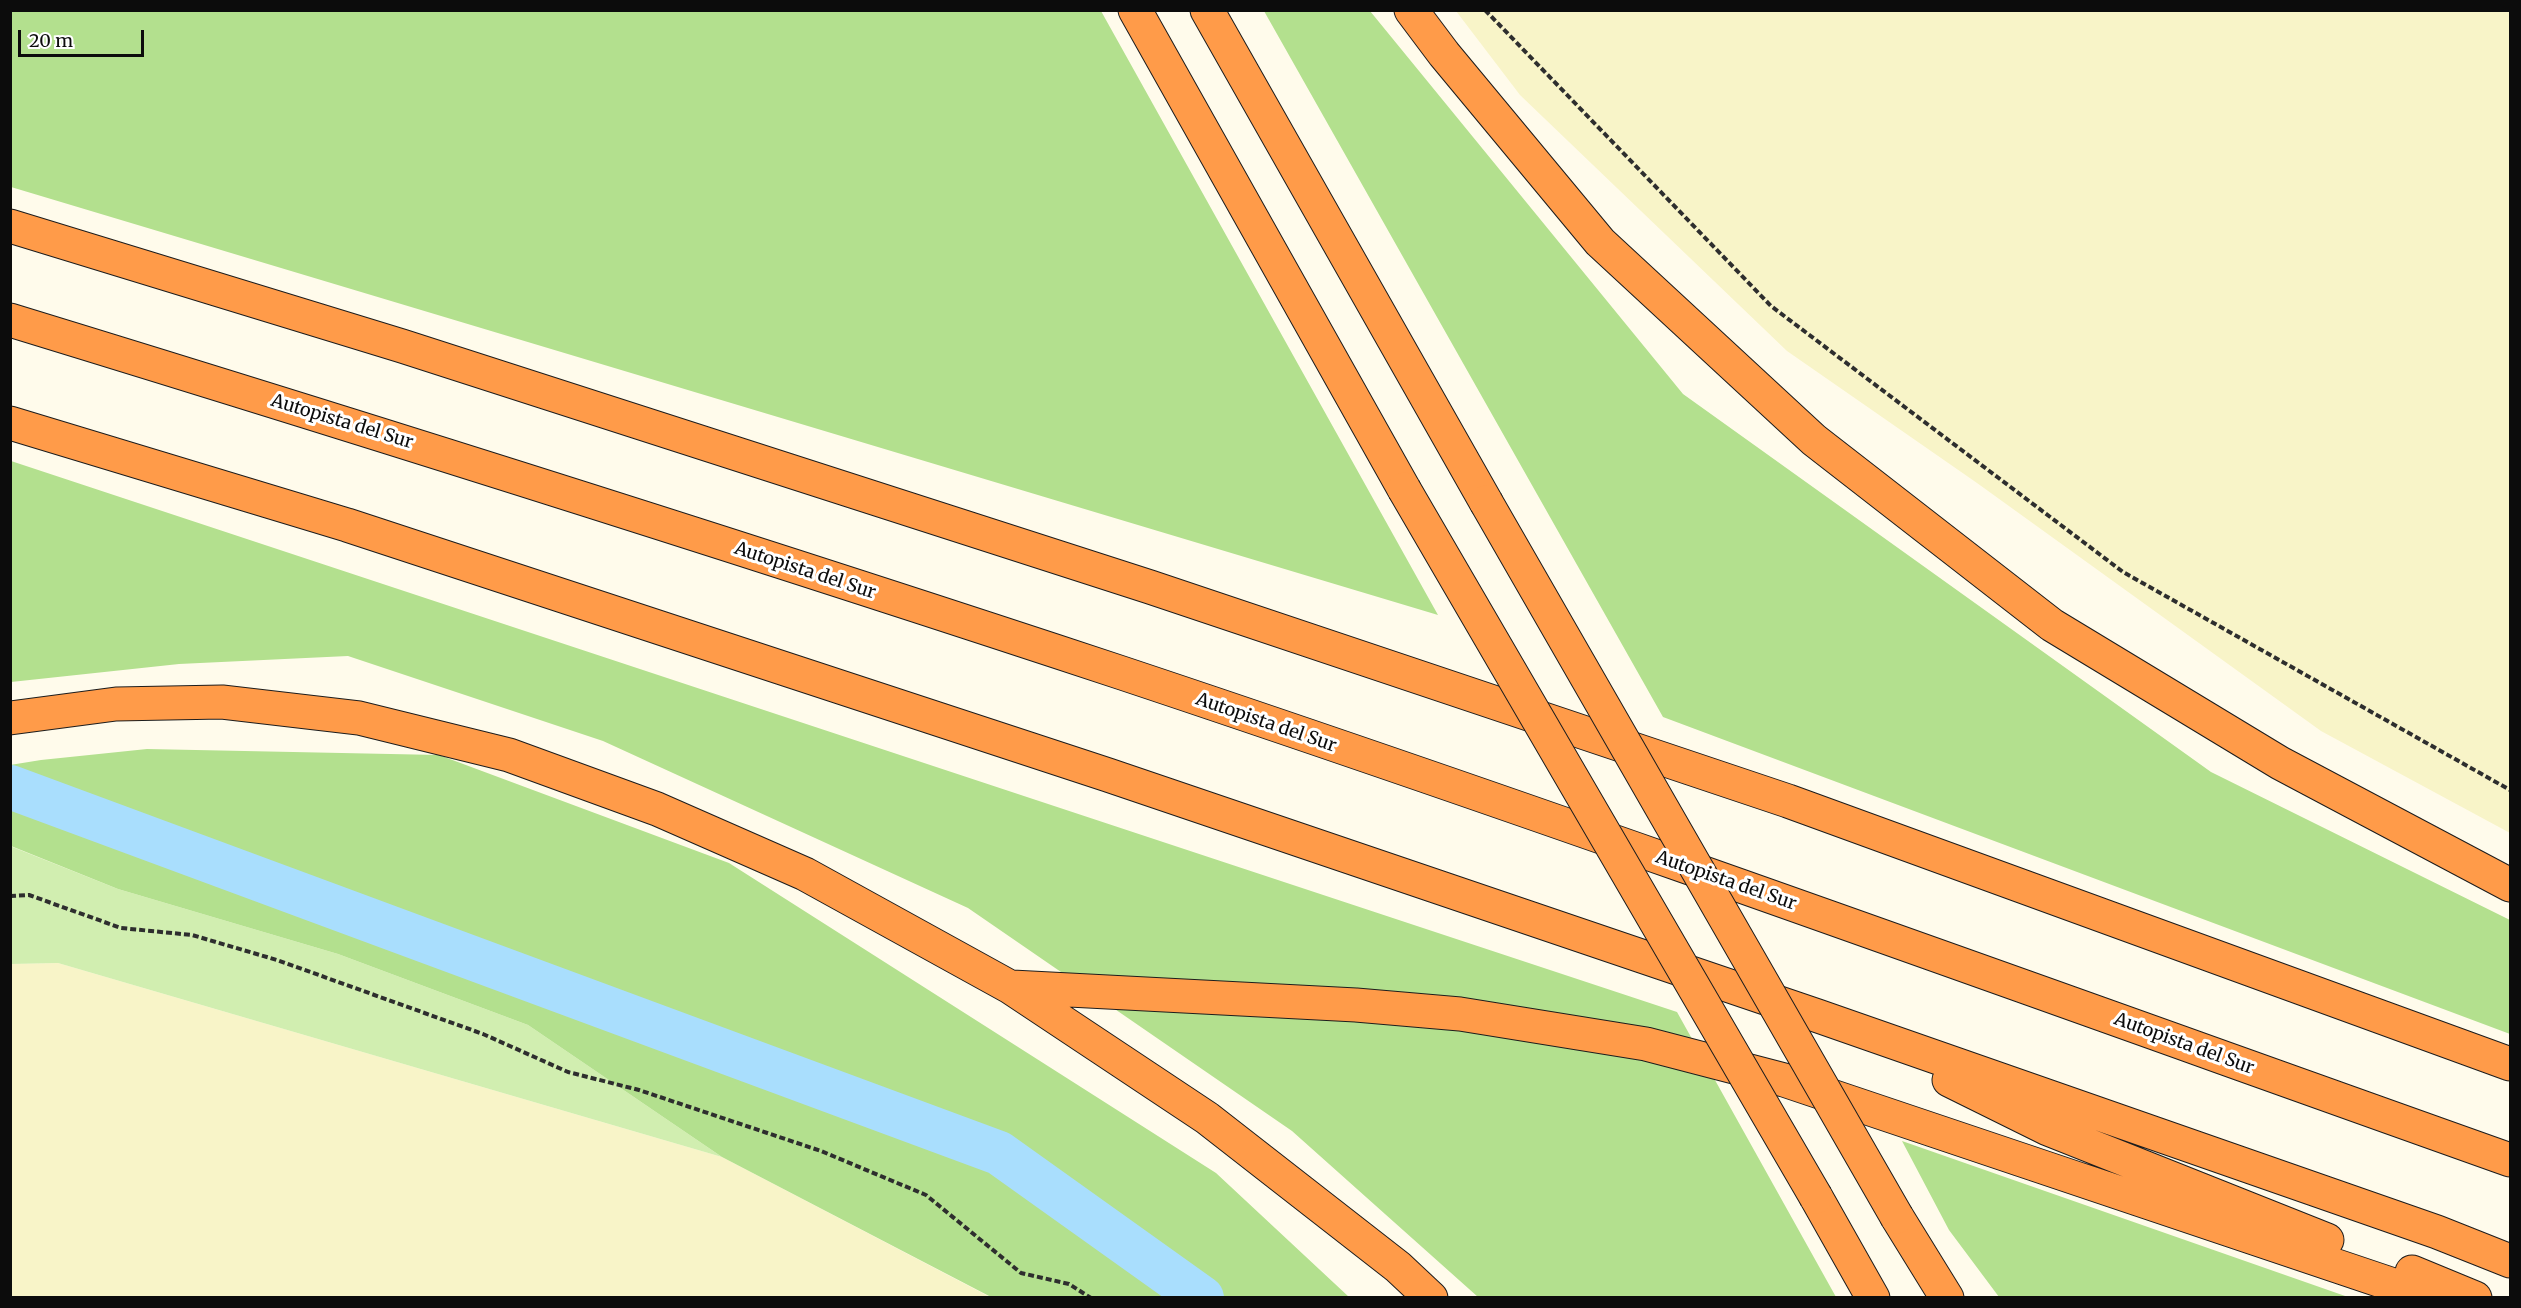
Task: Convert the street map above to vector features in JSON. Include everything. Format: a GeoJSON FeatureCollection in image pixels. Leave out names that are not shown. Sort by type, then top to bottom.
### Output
{"type":"FeatureCollection","features":[{"type":"Feature","properties":{"kind":"highway"},"geometry":{"type":"LineString","coordinates":[[1135,10],[1404,489],[1873,1298]]}},
{"type":"Feature","properties":{"kind":"highway"},"geometry":{"type":"LineString","coordinates":[[1207,10],[1486,502],[1897,1217],[1947,1298]]}},
{"type":"Feature","properties":{"kind":"highway"},"geometry":{"type":"LineString","coordinates":[[1411,10],[1600,242],[1814,440],[2052,625],[2280,763],[2511,885]]}},
{"type":"Feature","properties":{"kind":"highway"},"geometry":{"type":"LineString","coordinates":[[10,226],[402,346],[1150,586],[1788,801],[2511,1064]]}},
{"type":"Feature","properties":{"kind":"highway","name":"Autopista del Sur"},"geometry":{"type":"LineString","coordinates":[[10,320],[375,432],[1123,674],[1786,902],[2511,1160]]}},
{"type":"Feature","properties":{"kind":"highway"},"geometry":{"type":"LineString","coordinates":[[10,423],[358,529],[1108,775],[1818,1016],[2425,1228],[2511,1261]]}},
{"type":"Feature","properties":{"kind":"highway"},"geometry":{"type":"LineString","coordinates":[[10,718],[116,705],[222,702],[359,718],[509,755],[657,809],[805,874],[1010,987],[1207,1118],[1398,1267],[1431,1298]]}},
{"type":"Feature","properties":{"kind":"highway"},"geometry":{"type":"LineString","coordinates":[[1010,987],[1356,1005],[1448,1013],[1646,1044],[1784,1080],[2432,1298]]}},
{"type":"Feature","properties":{"kind":"highway"},"geometry":{"type":"LineString","coordinates":[[1818,1016],[2048,1129],[2475,1298]]}},
{"type":"Feature","properties":{"kind":"path"},"geometry":{"type":"LineString","coordinates":[[1485,10],[1772,306],[2124,572],[2511,790]]}},
{"type":"Feature","properties":{"kind":"path"},"geometry":{"type":"LineString","coordinates":[[10,896],[30,895],[121,928],[192,935],[277,960],[483,1034],[568,1072],[639,1090],[821,1151],[926,1195],[1021,1273],[1069,1284],[1091,1298]]}},
{"type":"Feature","properties":{"kind":"shaded area"},"geometry":{"type":"Polygon","coordinates":[[[1456,11],[2510,11],[2510,833],[2321,731],[1977,483],[1787,351],[1520,95],[1456,11]]]}},
{"type":"Feature","properties":{"kind":"shaded area"},"geometry":{"type":"Polygon","coordinates":[[[58,963],[722,1157],[990,1297],[11,1297],[10,964],[58,963]]]}},
{"type":"Feature","properties":{"kind":"green space"},"geometry":{"type":"Polygon","coordinates":[[[10,11],[1101,11],[1438,615],[11,187],[10,11]]]}},
{"type":"Feature","properties":{"kind":"green space"},"geometry":{"type":"Polygon","coordinates":[[[1264,11],[1370,11],[1683,394],[2211,772],[2510,920],[2510,1034],[1663,717],[1264,11]]]}},
{"type":"Feature","properties":{"kind":"green space"},"geometry":{"type":"Polygon","coordinates":[[[11,461],[1677,1012],[1836,1297],[1478,1297],[1292,1131],[968,908],[603,741],[348,656],[179,664],[11,682],[11,461]]]}},
{"type":"Feature","properties":{"kind":"green space"},"geometry":{"type":"Polygon","coordinates":[[[147,749],[439,755],[729,863],[1216,1173],[1349,1297],[991,1297],[722,1157],[528,1025],[338,954],[118,889],[11,846],[10,765],[147,749]]]}},
{"type":"Feature","properties":{"kind":"green space"},"geometry":{"type":"Polygon","coordinates":[[[10,846],[118,889],[338,954],[528,1025],[722,1157],[58,963],[11,964],[10,846]]]}},
{"type":"Feature","properties":{"kind":"green space"},"geometry":{"type":"Polygon","coordinates":[[[1902,1141],[2348,1297],[1999,1297],[1949,1230],[1902,1141]]]}},
{"type":"Feature","properties":{"kind":"waterway"},"geometry":{"type":"LineString","coordinates":[[10,787],[999,1153],[1202,1298]]}}]}
